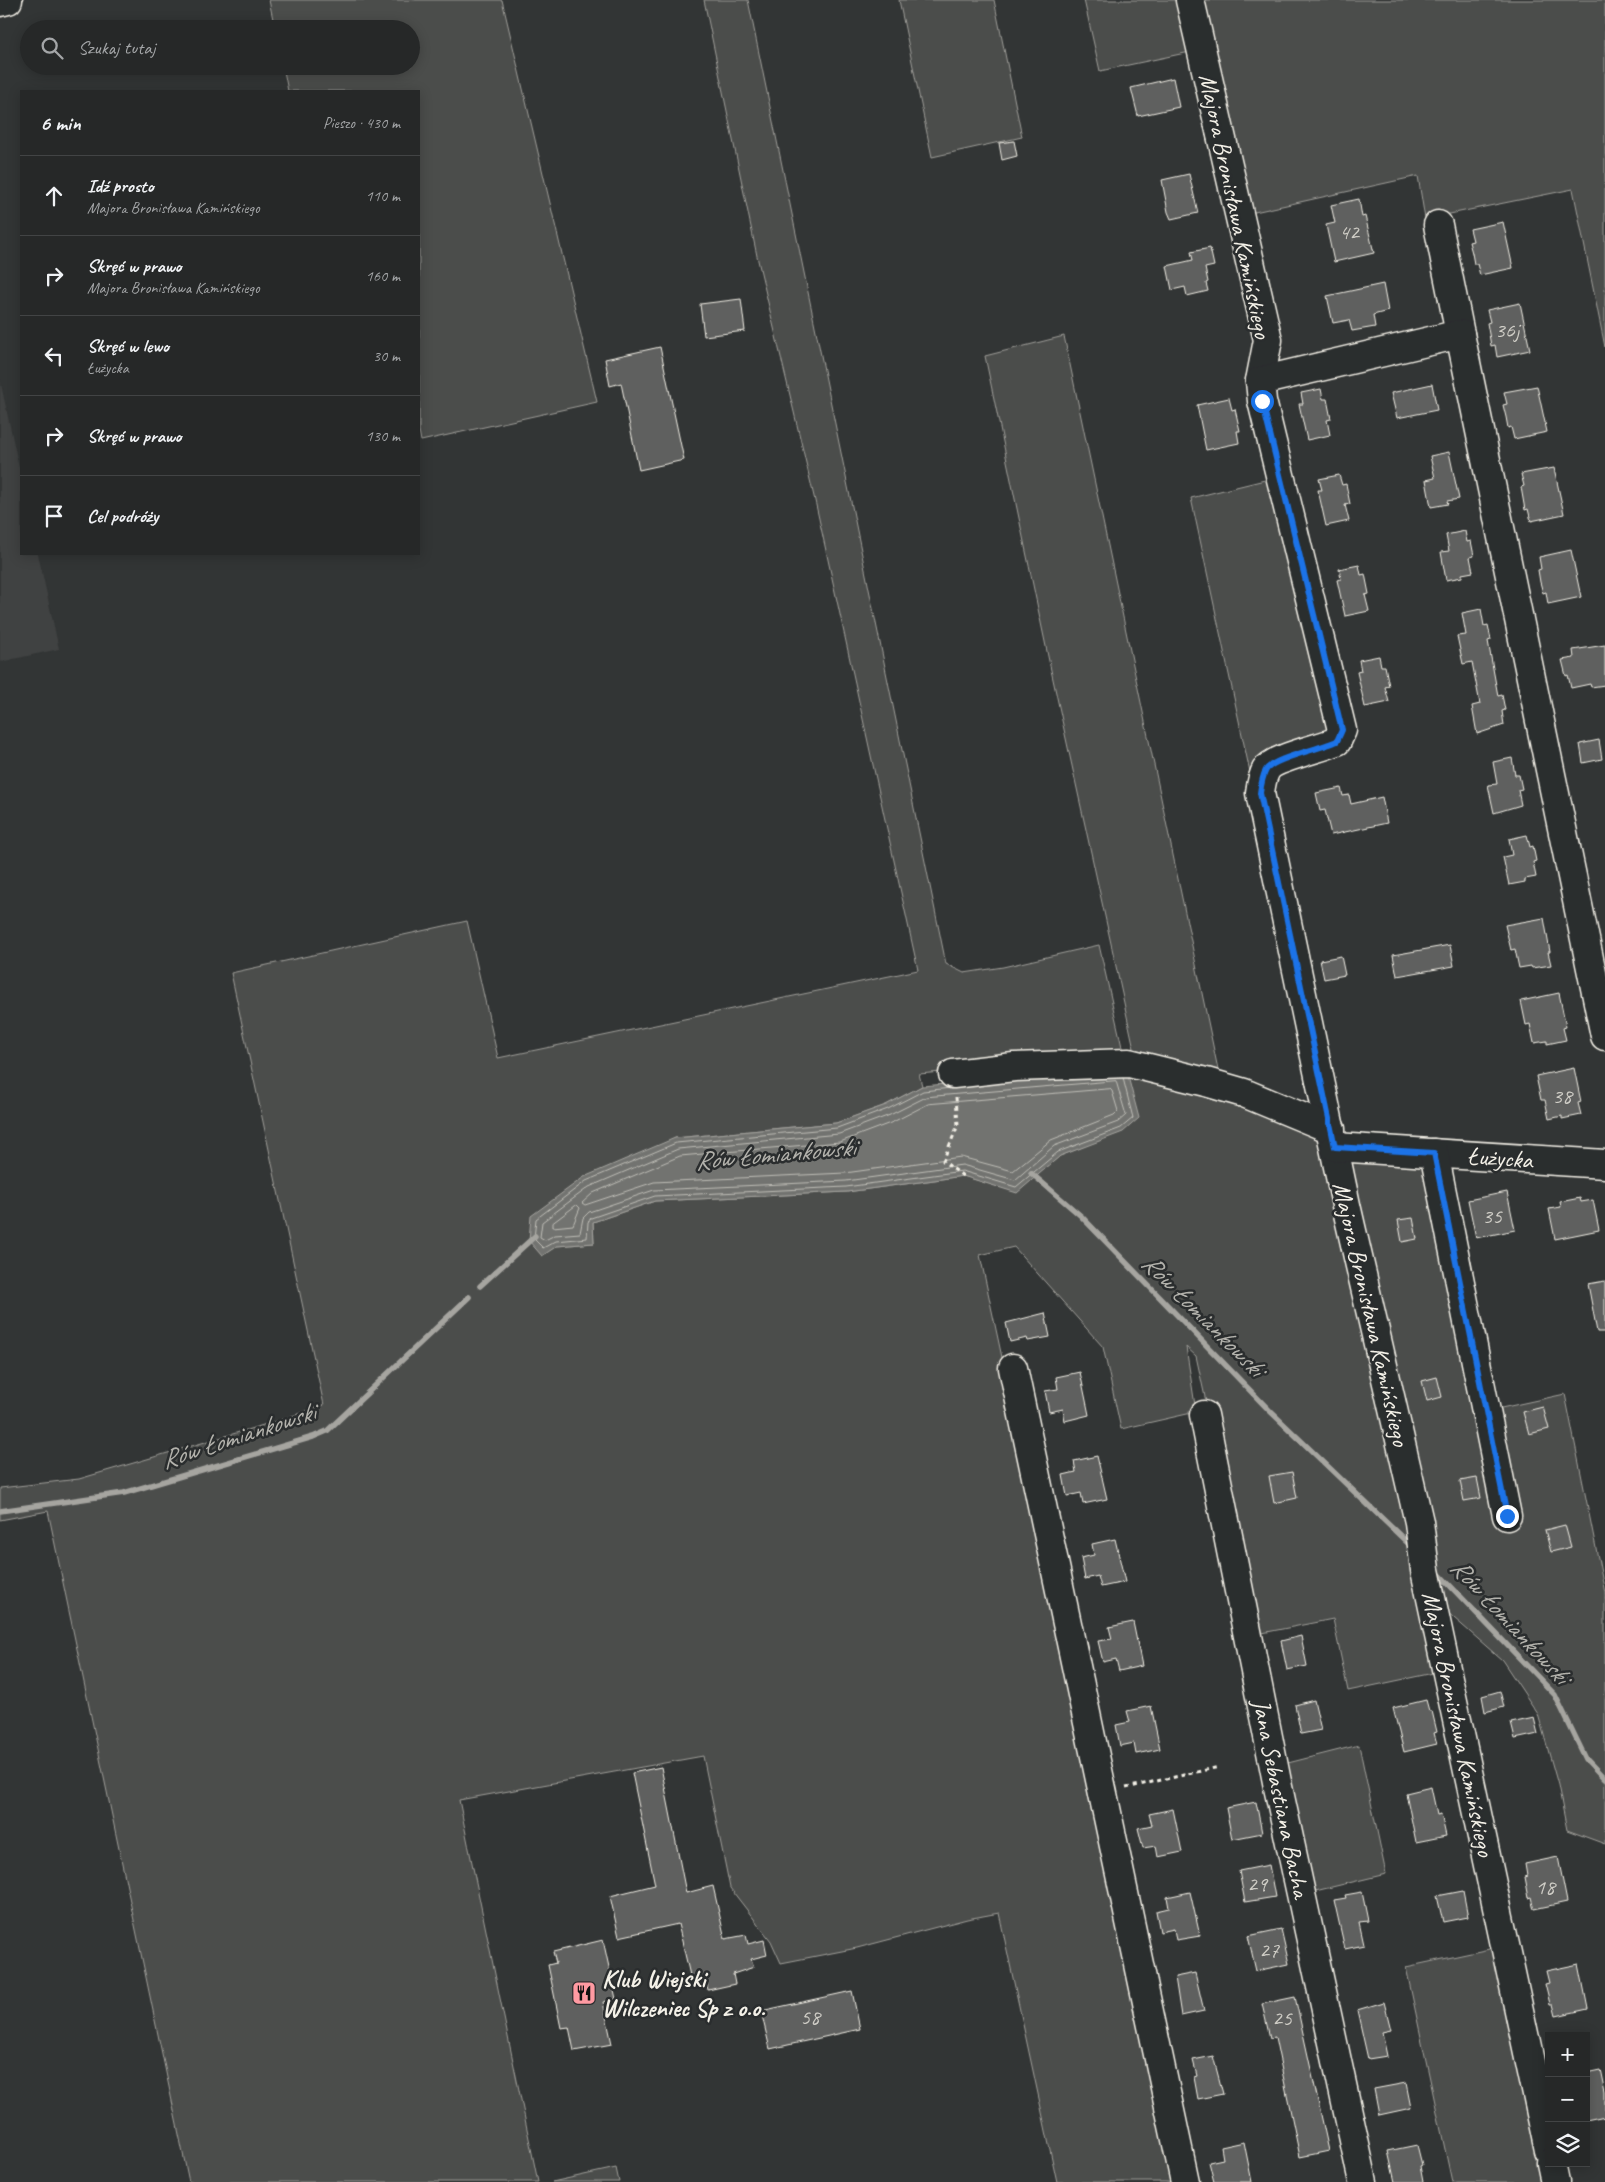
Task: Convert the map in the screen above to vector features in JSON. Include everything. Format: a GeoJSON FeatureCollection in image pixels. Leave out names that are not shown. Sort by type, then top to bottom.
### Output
{"type":"FeatureCollection","features":[{"type":"Feature","properties":{"kind":"street"},"geometry":{"type":"LineString","coordinates":[[0,2],[8,0]]}},
{"type":"Feature","properties":{"kind":"street","name":"Majora Bronisława Kamińskiego"},"geometry":{"type":"LineString","coordinates":[[1190,0],[1268,340],[1260,381],[1262,401],[1342,730],[1337,741],[1325,747],[1276,761],[1266,768],[1260,793],[1359,1264],[1418,1522],[1425,1570],[1545,2132]]}},
{"type":"Feature","properties":{"kind":"street"},"geometry":{"type":"LineString","coordinates":[[1438,225],[1605,1036]]}},
{"type":"Feature","properties":{"kind":"street"},"geometry":{"type":"LineString","coordinates":[[1260,381],[1460,334]]}},
{"type":"Feature","properties":{"kind":"street","name":"Łużycka"},"geometry":{"type":"LineString","coordinates":[[953,1074],[1014,1067],[1129,1063],[1244,1093],[1333,1138],[1434,1153],[1605,1164]]}},
{"type":"Feature","properties":{"kind":"street"},"geometry":{"type":"LineString","coordinates":[[1434,1153],[1507,1516]]}},
{"type":"Feature","properties":{"kind":"street"},"geometry":{"type":"LineString","coordinates":[[1013,1368],[1185,2182]]}},
{"type":"Feature","properties":{"kind":"street","name":"Jana Sebastiana Bacha"},"geometry":{"type":"LineString","coordinates":[[1204,1415],[1278,1787],[1363,2182]]}},
{"type":"Feature","properties":{"kind":"street"},"geometry":{"type":"LineString","coordinates":[[1552,2167],[1555,2182]]}},
{"type":"Feature","properties":{"kind":"path"},"geometry":{"type":"LineString","coordinates":[[953,1074],[958,1125],[943,1161],[963,1176]]}},
{"type":"Feature","properties":{"kind":"path"},"geometry":{"type":"LineString","coordinates":[[1103,1794],[1219,1767]]}},
{"type":"Feature","properties":{"kind":"shaded area"},"geometry":{"type":"Polygon","coordinates":[[[269,0],[502,0],[597,402],[421,441],[420,90],[288,90],[285,75],[420,75],[420,20],[273,20],[269,0]]]}},
{"type":"Feature","properties":{"kind":"shaded area"},"geometry":{"type":"Polygon","coordinates":[[[704,0],[748,0],[946,964],[964,973],[1003,967],[1099,945],[1124,1056],[919,1074],[922,1086],[886,1105],[836,1123],[675,1138],[542,1255],[557,1246],[594,1243],[593,1222],[655,1201],[847,1192],[963,1176],[1017,1192],[1060,1156],[1085,1146],[1126,1069],[1223,1092],[1327,1134],[1438,1672],[1348,1691],[1333,1619],[1257,1634],[1196,1356],[1186,1347],[1196,1412],[1121,1429],[1103,1347],[1014,1247],[980,1255],[1179,2182],[1057,2182],[999,1913],[967,1919],[857,1948],[781,1963],[771,1941],[730,1888],[703,1756],[459,1800],[538,2182],[189,2182],[48,1511],[0,1520],[0,1488],[79,1479],[277,1421],[324,1405],[231,973],[467,921],[498,1058],[918,970],[816,505],[757,256],[704,0]]]}},
{"type":"Feature","properties":{"kind":"shaded area"},"geometry":{"type":"Polygon","coordinates":[[[899,0],[994,0],[1022,137],[932,157],[899,0]]]}},
{"type":"Feature","properties":{"kind":"shaded area"},"geometry":{"type":"Polygon","coordinates":[[[1084,0],[1178,0],[1190,52],[1100,71],[1084,0]]]}},
{"type":"Feature","properties":{"kind":"shaded area"},"geometry":{"type":"Polygon","coordinates":[[[1203,0],[1605,0],[1605,347],[1573,189],[1425,219],[1418,176],[1250,213],[1203,0]]]}},
{"type":"Feature","properties":{"kind":"shaded area"},"geometry":{"type":"Polygon","coordinates":[[[1064,336],[1220,1079],[1137,1062],[1049,661],[985,356],[1064,336]]]}},
{"type":"Feature","properties":{"kind":"shaded area"},"geometry":{"type":"Polygon","coordinates":[[[0,380],[20,472],[20,555],[38,555],[59,649],[0,662],[0,380]]]}},
{"type":"Feature","properties":{"kind":"shaded area"},"geometry":{"type":"Polygon","coordinates":[[[1269,479],[1330,729],[1315,740],[1271,748],[1250,772],[1191,498],[1269,479]]]}},
{"type":"Feature","properties":{"kind":"shaded area"},"geometry":{"type":"Polygon","coordinates":[[[1362,1155],[1423,1159],[1506,1529],[1515,1529],[1492,1410],[1565,1394],[1605,1593],[1605,1844],[1567,1830],[1558,1785],[1538,1714],[1502,1660],[1446,1611],[1347,1167],[1362,1155]]]}},
{"type":"Feature","properties":{"kind":"shaded area"},"geometry":{"type":"Polygon","coordinates":[[[1359,1745],[1386,1874],[1311,1892],[1284,1764],[1359,1745]]]}},
{"type":"Feature","properties":{"kind":"shaded area"},"geometry":{"type":"Polygon","coordinates":[[[1494,1948],[1543,2182],[1452,2182],[1406,1967],[1494,1948]]]}},
{"type":"Feature","properties":{"kind":"shaded area"},"geometry":{"type":"Polygon","coordinates":[[[616,2168],[619,2182],[552,2182],[616,2168]]]}},
{"type":"Feature","properties":{"kind":"water"},"geometry":{"type":"Polygon","coordinates":[[[1126,1069],[1139,1118],[1123,1132],[1060,1156],[1017,1193],[963,1176],[847,1192],[655,1201],[593,1222],[594,1243],[557,1246],[542,1256],[529,1241],[531,1216],[584,1177],[675,1138],[836,1123],[886,1105],[922,1086],[1126,1069]]]}},
{"type":"Feature","properties":{"kind":"building"},"geometry":{"type":"Polygon","coordinates":[[[1173,78],[1179,107],[1138,116],[1131,88],[1173,78]]]}},
{"type":"Feature","properties":{"kind":"building"},"geometry":{"type":"Polygon","coordinates":[[[1014,141],[1017,156],[1002,160],[999,143],[1014,141]]]}},
{"type":"Feature","properties":{"kind":"building"},"geometry":{"type":"Polygon","coordinates":[[[1189,174],[1198,213],[1171,219],[1162,180],[1189,174]]]}},
{"type":"Feature","properties":{"kind":"building"},"geometry":{"type":"Polygon","coordinates":[[[1359,199],[1362,217],[1365,216],[1374,253],[1334,262],[1326,225],[1335,223],[1331,205],[1359,199]]]}},
{"type":"Feature","properties":{"kind":"building"},"geometry":{"type":"Polygon","coordinates":[[[1503,222],[1513,268],[1480,275],[1477,264],[1474,264],[1469,242],[1473,241],[1470,229],[1503,222]]]}},
{"type":"Feature","properties":{"kind":"building"},"geometry":{"type":"Polygon","coordinates":[[[1210,248],[1214,266],[1205,268],[1208,291],[1187,296],[1185,287],[1172,290],[1167,266],[1193,260],[1191,252],[1210,248]]]}},
{"type":"Feature","properties":{"kind":"building"},"geometry":{"type":"Polygon","coordinates":[[[1383,284],[1388,311],[1373,315],[1375,327],[1352,331],[1349,320],[1333,323],[1327,296],[1383,284]]]}},
{"type":"Feature","properties":{"kind":"building"},"geometry":{"type":"Polygon","coordinates":[[[741,299],[745,331],[704,336],[700,304],[741,299]]]}},
{"type":"Feature","properties":{"kind":"building"},"geometry":{"type":"Polygon","coordinates":[[[1520,303],[1530,350],[1497,357],[1495,345],[1491,346],[1487,323],[1490,322],[1487,310],[1520,303]]]}},
{"type":"Feature","properties":{"kind":"building"},"geometry":{"type":"Polygon","coordinates":[[[660,347],[684,460],[639,470],[621,383],[610,386],[605,359],[660,347]]]}},
{"type":"Feature","properties":{"kind":"building"},"geometry":{"type":"Polygon","coordinates":[[[1432,384],[1437,410],[1397,418],[1391,393],[1432,384]]]}},
{"type":"Feature","properties":{"kind":"building"},"geometry":{"type":"Polygon","coordinates":[[[1537,386],[1547,432],[1514,439],[1511,427],[1508,428],[1503,405],[1507,404],[1504,392],[1537,386]]]}},
{"type":"Feature","properties":{"kind":"building"},"geometry":{"type":"Polygon","coordinates":[[[1321,389],[1323,399],[1327,399],[1331,419],[1327,420],[1330,435],[1307,440],[1299,404],[1303,404],[1301,393],[1321,389]]]}},
{"type":"Feature","properties":{"kind":"building"},"geometry":{"type":"Polygon","coordinates":[[[1229,398],[1232,410],[1235,409],[1240,431],[1237,431],[1239,443],[1206,450],[1197,405],[1229,398]]]}},
{"type":"Feature","properties":{"kind":"building"},"geometry":{"type":"Polygon","coordinates":[[[1449,452],[1459,499],[1447,501],[1448,504],[1431,507],[1426,480],[1435,478],[1430,456],[1449,452]]]}},
{"type":"Feature","properties":{"kind":"building"},"geometry":{"type":"Polygon","coordinates":[[[1554,468],[1564,514],[1531,521],[1528,509],[1525,510],[1521,487],[1524,486],[1521,474],[1554,468]]]}},
{"type":"Feature","properties":{"kind":"building"},"geometry":{"type":"Polygon","coordinates":[[[1339,475],[1342,485],[1346,484],[1350,504],[1345,505],[1349,521],[1326,526],[1318,490],[1322,490],[1319,479],[1339,475]]]}},
{"type":"Feature","properties":{"kind":"building"},"geometry":{"type":"Polygon","coordinates":[[[1465,531],[1467,542],[1471,541],[1474,556],[1470,557],[1473,572],[1462,574],[1462,577],[1446,580],[1441,552],[1449,551],[1446,535],[1465,531]]]}},
{"type":"Feature","properties":{"kind":"building"},"geometry":{"type":"Polygon","coordinates":[[[1571,550],[1581,597],[1548,604],[1546,592],[1543,593],[1540,582],[1538,570],[1541,569],[1539,557],[1571,550]]]}},
{"type":"Feature","properties":{"kind":"building"},"geometry":{"type":"Polygon","coordinates":[[[1359,565],[1361,575],[1365,574],[1369,594],[1365,595],[1369,611],[1345,616],[1337,580],[1341,579],[1339,569],[1359,565]]]}},
{"type":"Feature","properties":{"kind":"building"},"geometry":{"type":"Polygon","coordinates":[[[1481,609],[1484,626],[1488,625],[1491,640],[1488,641],[1498,696],[1502,695],[1505,710],[1502,711],[1504,725],[1477,734],[1472,706],[1480,704],[1472,662],[1463,664],[1457,636],[1466,635],[1462,613],[1481,609]]]}},
{"type":"Feature","properties":{"kind":"building"},"geometry":{"type":"Polygon","coordinates":[[[1605,645],[1605,685],[1591,687],[1590,684],[1571,688],[1562,660],[1574,658],[1573,650],[1605,645]]]}},
{"type":"Feature","properties":{"kind":"building"},"geometry":{"type":"Polygon","coordinates":[[[1379,656],[1381,666],[1385,666],[1389,686],[1385,687],[1389,702],[1365,707],[1357,672],[1361,671],[1359,660],[1379,656]]]}},
{"type":"Feature","properties":{"kind":"building"},"geometry":{"type":"Polygon","coordinates":[[[1599,740],[1602,759],[1583,763],[1580,744],[1599,740]]]}},
{"type":"Feature","properties":{"kind":"building"},"geometry":{"type":"Polygon","coordinates":[[[1512,758],[1515,775],[1519,775],[1522,789],[1518,790],[1521,805],[1494,813],[1488,785],[1497,784],[1493,762],[1512,758]]]}},
{"type":"Feature","properties":{"kind":"building"},"geometry":{"type":"Polygon","coordinates":[[[1341,788],[1343,796],[1349,795],[1351,804],[1382,797],[1387,823],[1331,835],[1325,810],[1320,811],[1316,793],[1341,788]]]}},
{"type":"Feature","properties":{"kind":"building"},"geometry":{"type":"Polygon","coordinates":[[[1527,835],[1530,847],[1533,846],[1536,861],[1533,862],[1536,877],[1525,879],[1525,882],[1509,885],[1503,857],[1512,855],[1509,839],[1527,835]]]}},
{"type":"Feature","properties":{"kind":"building"},"geometry":{"type":"Polygon","coordinates":[[[1544,918],[1551,965],[1519,968],[1515,949],[1511,950],[1505,925],[1544,918]]]}},
{"type":"Feature","properties":{"kind":"building"},"geometry":{"type":"Polygon","coordinates":[[[1450,945],[1454,966],[1397,976],[1393,955],[1450,945]]]}},
{"type":"Feature","properties":{"kind":"building"},"geometry":{"type":"Polygon","coordinates":[[[1341,956],[1345,975],[1324,979],[1320,960],[1341,956]]]}},
{"type":"Feature","properties":{"kind":"building"},"geometry":{"type":"Polygon","coordinates":[[[1559,993],[1566,1027],[1563,1028],[1566,1040],[1547,1044],[1547,1041],[1534,1043],[1530,1024],[1526,1025],[1521,1001],[1559,993]]]}},
{"type":"Feature","properties":{"kind":"building"},"geometry":{"type":"Polygon","coordinates":[[[1574,1068],[1581,1102],[1578,1103],[1581,1115],[1562,1119],[1562,1116],[1549,1119],[1545,1100],[1541,1100],[1536,1076],[1574,1068]]]}},
{"type":"Feature","properties":{"kind":"building"},"geometry":{"type":"Polygon","coordinates":[[[1507,1192],[1515,1230],[1476,1238],[1468,1200],[1507,1192]]]}},
{"type":"Feature","properties":{"kind":"building"},"geometry":{"type":"Polygon","coordinates":[[[1580,1198],[1581,1202],[1593,1200],[1599,1230],[1555,1239],[1549,1209],[1561,1207],[1560,1202],[1580,1198]]]}},
{"type":"Feature","properties":{"kind":"building"},"geometry":{"type":"Polygon","coordinates":[[[1413,1218],[1417,1239],[1402,1242],[1398,1220],[1413,1218]]]}},
{"type":"Feature","properties":{"kind":"building"},"geometry":{"type":"Polygon","coordinates":[[[1605,1281],[1605,1332],[1597,1332],[1588,1284],[1605,1281]]]}},
{"type":"Feature","properties":{"kind":"building"},"geometry":{"type":"Polygon","coordinates":[[[1045,1313],[1050,1337],[1028,1341],[1027,1338],[1010,1342],[1006,1323],[1045,1313]]]}},
{"type":"Feature","properties":{"kind":"building"},"geometry":{"type":"Polygon","coordinates":[[[1080,1372],[1089,1415],[1065,1421],[1063,1409],[1049,1412],[1045,1391],[1058,1389],[1056,1377],[1080,1372]]]}},
{"type":"Feature","properties":{"kind":"building"},"geometry":{"type":"Polygon","coordinates":[[[1437,1377],[1442,1397],[1427,1401],[1422,1381],[1437,1377]]]}},
{"type":"Feature","properties":{"kind":"building"},"geometry":{"type":"Polygon","coordinates":[[[1543,1407],[1549,1429],[1529,1434],[1523,1412],[1543,1407]]]}},
{"type":"Feature","properties":{"kind":"building"},"geometry":{"type":"Polygon","coordinates":[[[1097,1456],[1107,1499],[1083,1504],[1081,1493],[1067,1496],[1063,1475],[1076,1472],[1074,1461],[1097,1456]]]}},
{"type":"Feature","properties":{"kind":"building"},"geometry":{"type":"Polygon","coordinates":[[[1292,1472],[1297,1498],[1274,1503],[1269,1476],[1292,1472]]]}},
{"type":"Feature","properties":{"kind":"building"},"geometry":{"type":"Polygon","coordinates":[[[1477,1478],[1481,1498],[1464,1501],[1460,1481],[1477,1478]]]}},
{"type":"Feature","properties":{"kind":"building"},"geometry":{"type":"Polygon","coordinates":[[[1565,1525],[1571,1547],[1551,1552],[1545,1530],[1565,1525]]]}},
{"type":"Feature","properties":{"kind":"building"},"geometry":{"type":"Polygon","coordinates":[[[1115,1539],[1125,1582],[1101,1587],[1098,1576],[1085,1579],[1081,1558],[1094,1555],[1092,1544],[1115,1539]]]}},
{"type":"Feature","properties":{"kind":"building"},"geometry":{"type":"Polygon","coordinates":[[[1133,1622],[1142,1666],[1119,1671],[1116,1659],[1103,1662],[1098,1641],[1112,1639],[1109,1627],[1133,1622]]]}},
{"type":"Feature","properties":{"kind":"building"},"geometry":{"type":"Polygon","coordinates":[[[1301,1636],[1307,1666],[1287,1670],[1281,1641],[1301,1636]]]}},
{"type":"Feature","properties":{"kind":"building"},"geometry":{"type":"Polygon","coordinates":[[[1500,1691],[1504,1707],[1485,1712],[1482,1696],[1500,1691]]]}},
{"type":"Feature","properties":{"kind":"building"},"geometry":{"type":"Polygon","coordinates":[[[1314,1700],[1321,1730],[1301,1734],[1295,1705],[1314,1700]]]}},
{"type":"Feature","properties":{"kind":"building"},"geometry":{"type":"Polygon","coordinates":[[[1426,1700],[1429,1711],[1432,1711],[1437,1732],[1434,1733],[1437,1744],[1404,1752],[1393,1708],[1426,1700]]]}},
{"type":"Feature","properties":{"kind":"building"},"geometry":{"type":"Polygon","coordinates":[[[1151,1706],[1160,1749],[1136,1754],[1134,1743],[1120,1746],[1116,1725],[1130,1722],[1127,1711],[1151,1706]]]}},
{"type":"Feature","properties":{"kind":"building"},"geometry":{"type":"Polygon","coordinates":[[[1534,1718],[1538,1734],[1515,1739],[1511,1723],[1534,1718]]]}},
{"type":"Feature","properties":{"kind":"building"},"geometry":{"type":"Polygon","coordinates":[[[661,1767],[686,1893],[713,1886],[725,1939],[746,1935],[748,1944],[764,1940],[767,1955],[751,1959],[754,1967],[733,1974],[735,1984],[708,1990],[706,1980],[692,1984],[678,1924],[619,1937],[610,1896],[655,1885],[632,1773],[661,1767]]]}},
{"type":"Feature","properties":{"kind":"building"},"geometry":{"type":"Polygon","coordinates":[[[1431,1787],[1437,1815],[1441,1814],[1446,1836],[1416,1842],[1406,1793],[1431,1787]]]}},
{"type":"Feature","properties":{"kind":"building"},"geometry":{"type":"Polygon","coordinates":[[[1256,1802],[1262,1833],[1232,1839],[1226,1808],[1256,1802]]]}},
{"type":"Feature","properties":{"kind":"building"},"geometry":{"type":"Polygon","coordinates":[[[1173,1809],[1182,1852],[1158,1857],[1156,1846],[1143,1848],[1138,1828],[1152,1825],[1149,1814],[1173,1809]]]}},
{"type":"Feature","properties":{"kind":"building"},"geometry":{"type":"Polygon","coordinates":[[[1558,1857],[1567,1902],[1534,1909],[1531,1897],[1528,1898],[1524,1877],[1527,1876],[1525,1864],[1558,1857]]]}},
{"type":"Feature","properties":{"kind":"building"},"geometry":{"type":"Polygon","coordinates":[[[1269,1865],[1275,1897],[1245,1902],[1239,1871],[1269,1865]]]}},
{"type":"Feature","properties":{"kind":"building"},"geometry":{"type":"Polygon","coordinates":[[[1463,1891],[1468,1917],[1443,1922],[1437,1896],[1463,1891]]]}},
{"type":"Feature","properties":{"kind":"building"},"geometry":{"type":"Polygon","coordinates":[[[1190,1892],[1200,1936],[1176,1940],[1174,1929],[1160,1932],[1156,1911],[1169,1908],[1167,1897],[1190,1892]]]}},
{"type":"Feature","properties":{"kind":"building"},"geometry":{"type":"Polygon","coordinates":[[[1362,1892],[1368,1921],[1359,1922],[1364,1945],[1345,1949],[1334,1900],[1346,1898],[1345,1895],[1362,1892]]]}},
{"type":"Feature","properties":{"kind":"building"},"geometry":{"type":"Polygon","coordinates":[[[1281,1929],[1289,1964],[1256,1971],[1248,1936],[1281,1929]]]}},
{"type":"Feature","properties":{"kind":"building","name":"Klub Wiejski Wilczeniec Sp z o.o."},"geometry":{"type":"Polygon","coordinates":[[[603,1940],[616,1999],[603,2002],[612,2044],[574,2051],[569,2027],[561,2028],[548,1965],[556,1963],[553,1952],[603,1940]]]}},
{"type":"Feature","properties":{"kind":"building"},"geometry":{"type":"Polygon","coordinates":[[[1579,1964],[1588,2009],[1556,2016],[1553,2004],[1550,2004],[1545,1984],[1549,1983],[1546,1971],[1579,1964]]]}},
{"type":"Feature","properties":{"kind":"building"},"geometry":{"type":"Polygon","coordinates":[[[1195,1973],[1204,2011],[1181,2016],[1175,1977],[1195,1973]]]}},
{"type":"Feature","properties":{"kind":"building"},"geometry":{"type":"Polygon","coordinates":[[[852,1991],[860,2029],[770,2049],[761,2011],[852,1991]]]}},
{"type":"Feature","properties":{"kind":"building"},"geometry":{"type":"Polygon","coordinates":[[[1295,1997],[1329,2151],[1300,2157],[1275,2037],[1270,2038],[1262,2004],[1295,1997]]]}},
{"type":"Feature","properties":{"kind":"building"},"geometry":{"type":"Polygon","coordinates":[[[1384,2002],[1391,2030],[1382,2032],[1387,2056],[1368,2059],[1357,2010],[1384,2002]]]}},
{"type":"Feature","properties":{"kind":"building"},"geometry":{"type":"Polygon","coordinates":[[[1213,2056],[1223,2094],[1198,2099],[1194,2077],[1197,2076],[1193,2060],[1213,2056]]]}},
{"type":"Feature","properties":{"kind":"building"},"geometry":{"type":"Polygon","coordinates":[[[1600,2070],[1605,2094],[1605,2116],[1590,2119],[1590,2077],[1590,2072],[1600,2070]]]}},
{"type":"Feature","properties":{"kind":"building"},"geometry":{"type":"Polygon","coordinates":[[[1406,2083],[1411,2108],[1379,2115],[1374,2089],[1406,2083]]]}},
{"type":"Feature","properties":{"kind":"building"},"geometry":{"type":"Polygon","coordinates":[[[1244,2142],[1252,2182],[1214,2182],[1209,2162],[1223,2159],[1221,2147],[1244,2142]]]}},
{"type":"Feature","properties":{"kind":"building"},"geometry":{"type":"Polygon","coordinates":[[[1417,2145],[1422,2165],[1420,2166],[1423,2182],[1395,2182],[1388,2151],[1417,2145]]]}},
{"type":"Feature","properties":{"kind":"waterway","name":"Rów Łomiankowski"},"geometry":{"type":"LineString","coordinates":[[1031,1173],[1081,1216],[1270,1411],[1413,1548]]}},
{"type":"Feature","properties":{"kind":"waterway","name":"Rów Łomiankowski"},"geometry":{"type":"LineString","coordinates":[[480,1286],[535,1236]]}},
{"type":"Feature","properties":{"kind":"waterway","name":"Rów Łomiankowski"},"geometry":{"type":"LineString","coordinates":[[0,1511],[124,1493],[313,1437],[327,1431],[469,1297]]}},
{"type":"Feature","properties":{"kind":"waterway","name":"Rów Łomiankowski"},"geometry":{"type":"LineString","coordinates":[[1436,1571],[1555,1695],[1586,1759],[1605,1779]]}},
{"type":"Feature","properties":{"kind":"place","name":"Klub Wiejski Wilczeniec Sp z o.o."},"geometry":{"type":"Point","coordinates":[584,1993]}},
{"type":"Feature","properties":{"kind":"route"},"geometry":{"type":"LineString","coordinates":[[1262,401],[1342,730],[1337,741],[1325,747],[1276,761],[1266,768],[1260,793],[1335,1147],[1434,1153],[1507,1516]]}}]}
